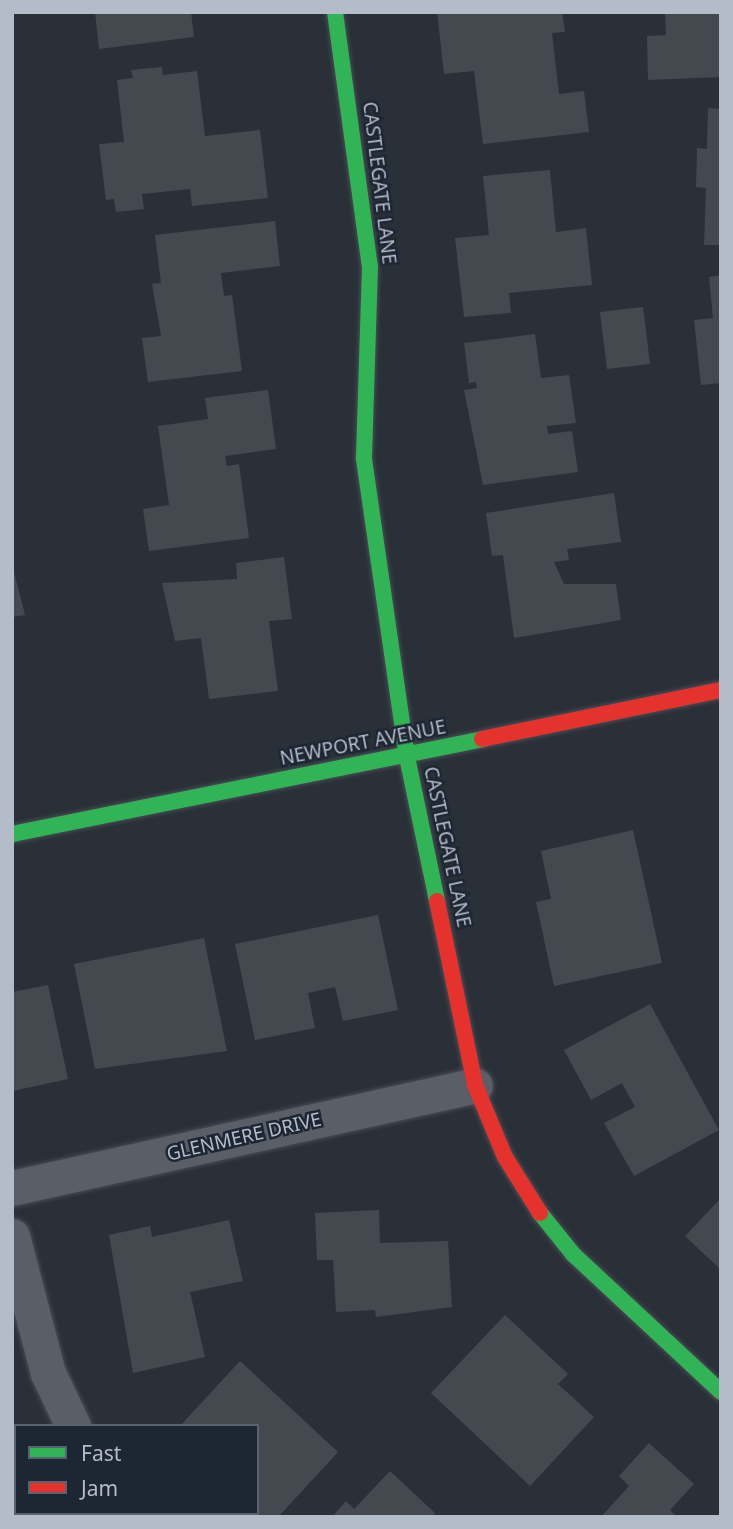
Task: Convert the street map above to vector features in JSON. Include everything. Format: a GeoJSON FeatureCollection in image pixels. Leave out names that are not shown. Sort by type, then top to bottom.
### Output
{"type":"FeatureCollection","features":[{"type":"Feature","properties":{"kind":"street","name":"CASTLEGATE LANE"},"geometry":{"type":"LineString","coordinates":[[335,12],[370,266],[364,459],[407,757],[475,1085],[505,1157],[543,1218],[573,1254],[721,1392]]}},
{"type":"Feature","properties":{"kind":"street","name":"NEWPORT AVENUE"},"geometry":{"type":"LineString","coordinates":[[12,834],[407,757],[721,690]]}},
{"type":"Feature","properties":{"kind":"street","name":"GLENMERE DRIVE"},"geometry":{"type":"LineString","coordinates":[[12,1188],[475,1085]]}},
{"type":"Feature","properties":{"kind":"street"},"geometry":{"type":"LineString","coordinates":[[12,1236],[48,1373],[72,1424]]}},
{"type":"Feature","properties":{"kind":"building"},"geometry":{"type":"Polygon","coordinates":[[[95,12],[191,12],[194,37],[99,49],[95,12]]]}},
{"type":"Feature","properties":{"kind":"building"},"geometry":{"type":"Polygon","coordinates":[[[437,12],[562,12],[565,32],[552,33],[559,94],[584,91],[589,132],[483,144],[474,71],[444,74],[437,12]]]}},
{"type":"Feature","properties":{"kind":"building"},"geometry":{"type":"Polygon","coordinates":[[[665,12],[721,12],[721,77],[648,80],[647,36],[666,35],[665,12]]]}},
{"type":"Feature","properties":{"kind":"building"},"geometry":{"type":"Polygon","coordinates":[[[162,67],[163,75],[197,71],[205,136],[260,130],[268,198],[192,206],[190,189],[142,194],[144,209],[116,212],[114,199],[106,200],[99,144],[124,142],[117,80],[133,78],[131,70],[162,67]]]}},
{"type":"Feature","properties":{"kind":"building"},"geometry":{"type":"Polygon","coordinates":[[[708,108],[721,109],[721,245],[704,245],[706,188],[696,187],[697,148],[707,149],[708,108]]]}},
{"type":"Feature","properties":{"kind":"building"},"geometry":{"type":"Polygon","coordinates":[[[550,170],[556,232],[586,228],[592,285],[509,293],[511,313],[464,317],[455,238],[489,235],[483,176],[550,170]]]}},
{"type":"Feature","properties":{"kind":"building"},"geometry":{"type":"Polygon","coordinates":[[[275,221],[280,266],[221,273],[224,296],[232,295],[242,371],[148,382],[142,338],[161,336],[152,284],[161,283],[155,235],[275,221]]]}},
{"type":"Feature","properties":{"kind":"building"},"geometry":{"type":"Polygon","coordinates":[[[721,275],[721,383],[701,385],[694,320],[713,318],[709,277],[721,275]]]}},
{"type":"Feature","properties":{"kind":"building"},"geometry":{"type":"Polygon","coordinates":[[[643,307],[650,364],[607,369],[600,312],[643,307]]]}},
{"type":"Feature","properties":{"kind":"building"},"geometry":{"type":"Polygon","coordinates":[[[535,334],[541,378],[569,375],[576,423],[547,426],[548,434],[572,431],[578,472],[483,485],[464,390],[477,388],[476,382],[469,383],[464,343],[535,334]]]}},
{"type":"Feature","properties":{"kind":"building"},"geometry":{"type":"Polygon","coordinates":[[[268,390],[276,449],[225,456],[227,466],[239,464],[249,538],[149,551],[143,509],[169,505],[158,426],[208,419],[205,398],[268,390]]]}},
{"type":"Feature","properties":{"kind":"building"},"geometry":{"type":"Polygon","coordinates":[[[614,493],[621,542],[567,549],[569,560],[554,562],[564,584],[616,584],[621,620],[514,638],[503,555],[492,556],[486,513],[614,493]]]}},
{"type":"Feature","properties":{"kind":"building"},"geometry":{"type":"Polygon","coordinates":[[[284,557],[292,619],[269,621],[278,691],[209,699],[201,638],[175,641],[162,583],[237,579],[236,563],[284,557]]]}},
{"type":"Feature","properties":{"kind":"building"},"geometry":{"type":"Polygon","coordinates":[[[12,564],[25,615],[12,617],[12,564]]]}},
{"type":"Feature","properties":{"kind":"building"},"geometry":{"type":"Polygon","coordinates":[[[633,830],[662,963],[554,986],[536,902],[551,899],[541,851],[633,830]]]}},
{"type":"Feature","properties":{"kind":"building"},"geometry":{"type":"Polygon","coordinates":[[[378,915],[398,1010],[343,1021],[335,987],[308,993],[315,1028],[255,1040],[235,944],[378,915]]]}},
{"type":"Feature","properties":{"kind":"building"},"geometry":{"type":"Polygon","coordinates":[[[204,938],[227,1051],[95,1069],[74,964],[204,938]]]}},
{"type":"Feature","properties":{"kind":"building"},"geometry":{"type":"Polygon","coordinates":[[[48,985],[68,1079],[13,1091],[12,992],[48,985]]]}},
{"type":"Feature","properties":{"kind":"building"},"geometry":{"type":"Polygon","coordinates":[[[650,1004],[719,1130],[634,1176],[604,1123],[635,1107],[622,1083],[591,1100],[564,1050],[650,1004]]]}},
{"type":"Feature","properties":{"kind":"building"},"geometry":{"type":"Polygon","coordinates":[[[721,1198],[721,1270],[685,1236],[721,1198]]]}},
{"type":"Feature","properties":{"kind":"building"},"geometry":{"type":"Polygon","coordinates":[[[379,1210],[380,1243],[448,1241],[452,1307],[376,1317],[375,1310],[336,1312],[333,1260],[317,1260],[315,1213],[379,1210]]]}},
{"type":"Feature","properties":{"kind":"building"},"geometry":{"type":"Polygon","coordinates":[[[229,1220],[243,1281],[190,1292],[205,1357],[133,1373],[109,1235],[150,1226],[152,1237],[229,1220]]]}},
{"type":"Feature","properties":{"kind":"building"},"geometry":{"type":"Polygon","coordinates":[[[505,1315],[568,1374],[558,1384],[594,1417],[530,1486],[431,1393],[505,1315]]]}},
{"type":"Feature","properties":{"kind":"building"},"geometry":{"type":"Polygon","coordinates":[[[240,1361],[338,1452],[278,1517],[259,1515],[259,1424],[182,1424],[240,1361]]]}},
{"type":"Feature","properties":{"kind":"building"},"geometry":{"type":"Polygon","coordinates":[[[649,1443],[694,1484],[670,1510],[677,1517],[601,1517],[629,1486],[619,1476],[649,1443]]]}},
{"type":"Feature","properties":{"kind":"building"},"geometry":{"type":"Polygon","coordinates":[[[390,1471],[435,1513],[432,1517],[332,1517],[346,1501],[354,1509],[390,1471]]]}},
{"type":"Feature","properties":{"kind":"traffic: fast"},"geometry":{"type":"LineString","coordinates":[[335,12],[370,266],[364,459],[407,757],[437,901]]}},
{"type":"Feature","properties":{"kind":"traffic: fast"},"geometry":{"type":"LineString","coordinates":[[12,834],[482,739]]}},
{"type":"Feature","properties":{"kind":"traffic: fast"},"geometry":{"type":"LineString","coordinates":[[540,1213],[573,1254],[721,1392]]}},
{"type":"Feature","properties":{"kind":"traffic: jam"},"geometry":{"type":"LineString","coordinates":[[482,739],[721,690]]}},
{"type":"Feature","properties":{"kind":"traffic: jam"},"geometry":{"type":"LineString","coordinates":[[437,901],[475,1085],[505,1157],[540,1213]]}}]}
